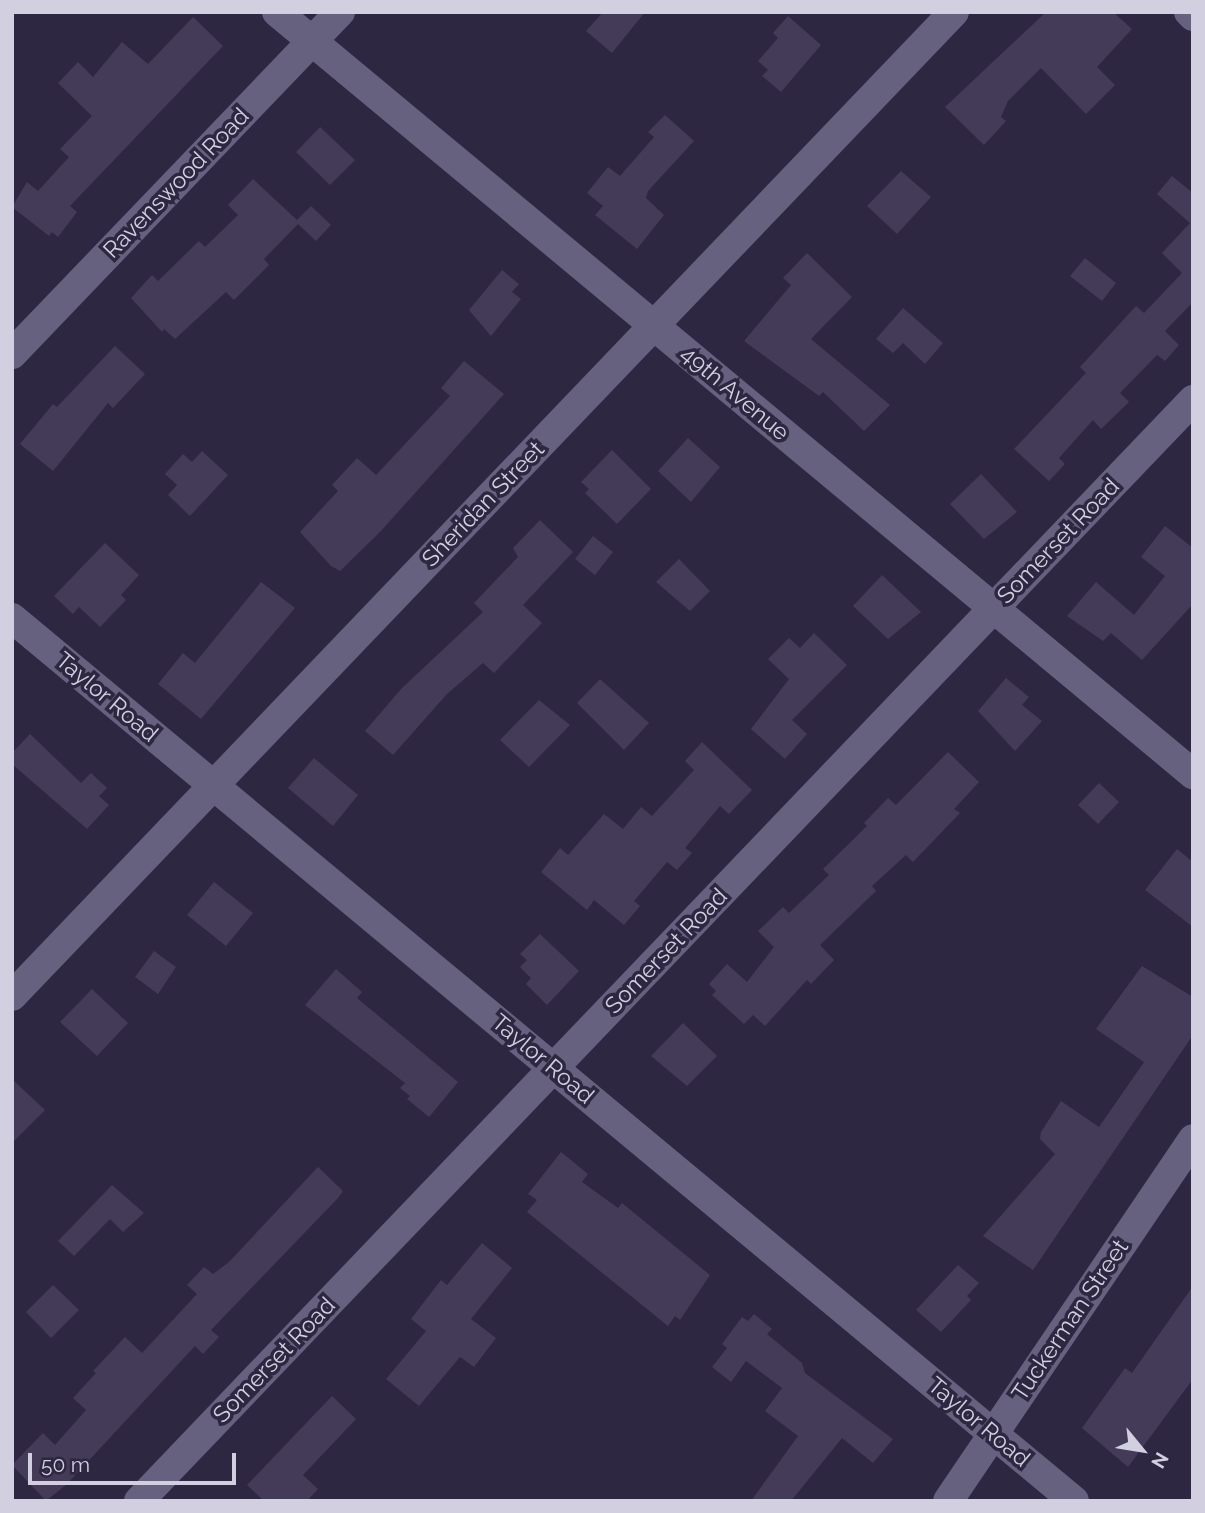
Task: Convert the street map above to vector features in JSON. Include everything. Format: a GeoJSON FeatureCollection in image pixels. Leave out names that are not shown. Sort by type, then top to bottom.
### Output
{"type":"FeatureCollection","features":[{"type":"Feature","properties":{"kind":"street","name":"49th Avenue"},"geometry":{"type":"LineString","coordinates":[[277,12],[1193,774]]}},
{"type":"Feature","properties":{"kind":"street","name":"Ravenswood Road"},"geometry":{"type":"LineString","coordinates":[[12,354],[340,12]]}},
{"type":"Feature","properties":{"kind":"street","name":"Sheridan Street"},"geometry":{"type":"LineString","coordinates":[[12,996],[954,12]]}},
{"type":"Feature","properties":{"kind":"street","name":"Somerset Road"},"geometry":{"type":"LineString","coordinates":[[139,1501],[1193,400]]}},
{"type":"Feature","properties":{"kind":"street","name":"Taylor Road"},"geometry":{"type":"LineString","coordinates":[[12,618],[1074,1501]]}},
{"type":"Feature","properties":{"kind":"street","name":"Tuckerman Street"},"geometry":{"type":"LineString","coordinates":[[948,1501],[1193,1139]]}},
{"type":"Feature","properties":{"kind":"building"},"geometry":{"type":"Polygon","coordinates":[[[603,12],[645,12],[612,53],[586,31],[603,12]]]}},
{"type":"Feature","properties":{"kind":"building"},"geometry":{"type":"Polygon","coordinates":[[[1046,12],[1113,12],[1132,29],[1097,67],[1115,85],[1086,114],[1041,68],[1008,101],[1001,117],[1006,121],[984,145],[945,107],[1046,12]]]}},
{"type":"Feature","properties":{"kind":"building"},"geometry":{"type":"Polygon","coordinates":[[[788,16],[821,45],[781,92],[762,76],[768,70],[758,61],[778,38],[773,33],[788,16]]]}},
{"type":"Feature","properties":{"kind":"building"},"geometry":{"type":"Polygon","coordinates":[[[193,17],[223,46],[70,206],[77,212],[58,237],[52,232],[49,236],[12,207],[27,182],[38,191],[69,157],[60,149],[92,116],[58,83],[78,62],[93,77],[122,42],[148,64],[193,17]]]}},
{"type":"Feature","properties":{"kind":"building"},"geometry":{"type":"Polygon","coordinates":[[[665,115],[694,141],[648,191],[646,198],[664,215],[637,249],[595,215],[603,206],[587,193],[608,167],[620,176],[654,137],[648,132],[665,115]]]}},
{"type":"Feature","properties":{"kind":"building"},"geometry":{"type":"Polygon","coordinates":[[[320,127],[355,160],[330,185],[296,152],[320,127]]]}},
{"type":"Feature","properties":{"kind":"building"},"geometry":{"type":"Polygon","coordinates":[[[901,171],[931,197],[897,234],[867,206],[901,171]]]}},
{"type":"Feature","properties":{"kind":"building"},"geometry":{"type":"Polygon","coordinates":[[[1172,176],[1193,193],[1193,302],[1165,331],[1179,345],[1165,361],[1157,355],[1120,393],[1129,402],[1101,429],[1093,420],[1059,458],[1065,464],[1049,481],[1014,449],[1086,373],[1080,367],[1136,306],[1144,313],[1182,273],[1162,253],[1190,223],[1157,194],[1172,176]]]}},
{"type":"Feature","properties":{"kind":"building"},"geometry":{"type":"Polygon","coordinates":[[[253,179],[297,220],[311,206],[331,225],[316,241],[298,224],[264,259],[269,265],[234,300],[226,292],[175,339],[164,329],[162,332],[131,298],[152,275],[158,281],[199,241],[205,247],[238,215],[228,205],[253,179]]]}},
{"type":"Feature","properties":{"kind":"building"},"geometry":{"type":"Polygon","coordinates":[[[807,253],[852,297],[811,339],[890,405],[864,431],[823,392],[819,396],[744,341],[791,285],[783,278],[807,253]]]}},
{"type":"Feature","properties":{"kind":"building"},"geometry":{"type":"Polygon","coordinates":[[[1085,258],[1116,283],[1102,301],[1070,276],[1085,258]]]}},
{"type":"Feature","properties":{"kind":"building"},"geometry":{"type":"Polygon","coordinates":[[[502,270],[519,284],[512,292],[521,299],[491,336],[469,310],[502,270]]]}},
{"type":"Feature","properties":{"kind":"building"},"geometry":{"type":"Polygon","coordinates":[[[903,308],[943,343],[925,364],[903,343],[893,353],[876,339],[903,308]]]}},
{"type":"Feature","properties":{"kind":"building"},"geometry":{"type":"Polygon","coordinates":[[[115,346],[145,374],[113,408],[108,403],[53,471],[20,444],[53,404],[57,407],[115,346]]]}},
{"type":"Feature","properties":{"kind":"building"},"geometry":{"type":"Polygon","coordinates":[[[464,361],[504,394],[381,531],[340,571],[331,566],[300,532],[338,491],[332,485],[357,458],[376,475],[450,396],[441,388],[464,361]]]}},
{"type":"Feature","properties":{"kind":"building"},"geometry":{"type":"Polygon","coordinates":[[[688,438],[720,467],[691,502],[658,471],[688,438]]]}},
{"type":"Feature","properties":{"kind":"building"},"geometry":{"type":"Polygon","coordinates":[[[612,450],[651,489],[617,524],[585,493],[589,489],[581,482],[612,450]]]}},
{"type":"Feature","properties":{"kind":"building"},"geometry":{"type":"Polygon","coordinates":[[[202,451],[228,475],[190,516],[168,495],[177,485],[165,474],[183,454],[192,462],[202,451]]]}},
{"type":"Feature","properties":{"kind":"building"},"geometry":{"type":"Polygon","coordinates":[[[981,474],[1017,512],[984,539],[950,504],[981,474]]]}},
{"type":"Feature","properties":{"kind":"building"},"geometry":{"type":"Polygon","coordinates":[[[540,520],[573,552],[523,605],[542,623],[494,673],[483,663],[447,694],[393,755],[365,731],[401,689],[483,612],[474,603],[518,557],[513,548],[540,520]]]}},
{"type":"Feature","properties":{"kind":"building"},"geometry":{"type":"Polygon","coordinates":[[[1165,526],[1193,548],[1193,604],[1142,660],[1111,633],[1103,641],[1067,616],[1096,582],[1134,615],[1165,576],[1141,557],[1165,526]]]}},
{"type":"Feature","properties":{"kind":"building"},"geometry":{"type":"Polygon","coordinates":[[[593,536],[613,552],[595,575],[575,559],[593,536]]]}},
{"type":"Feature","properties":{"kind":"building"},"geometry":{"type":"Polygon","coordinates":[[[105,543],[139,575],[121,595],[126,600],[100,627],[79,607],[73,614],[54,596],[105,543]]]}},
{"type":"Feature","properties":{"kind":"building"},"geometry":{"type":"Polygon","coordinates":[[[679,559],[710,591],[690,611],[656,582],[679,559]]]}},
{"type":"Feature","properties":{"kind":"building"},"geometry":{"type":"Polygon","coordinates":[[[882,575],[921,612],[888,639],[853,606],[882,575]]]}},
{"type":"Feature","properties":{"kind":"building"},"geometry":{"type":"Polygon","coordinates":[[[261,582],[295,608],[201,719],[158,684],[183,653],[195,663],[261,582]]]}},
{"type":"Feature","properties":{"kind":"building"},"geometry":{"type":"Polygon","coordinates":[[[814,633],[847,665],[792,720],[807,734],[785,759],[751,729],[789,679],[768,659],[789,638],[800,648],[814,633]]]}},
{"type":"Feature","properties":{"kind":"building"},"geometry":{"type":"Polygon","coordinates":[[[1006,678],[1029,697],[1022,705],[1042,721],[1015,751],[978,711],[1006,678]]]}},
{"type":"Feature","properties":{"kind":"building"},"geometry":{"type":"Polygon","coordinates":[[[600,679],[649,723],[624,750],[577,703],[600,679]]]}},
{"type":"Feature","properties":{"kind":"building"},"geometry":{"type":"Polygon","coordinates":[[[539,700],[570,725],[529,767],[500,740],[539,700]]]}},
{"type":"Feature","properties":{"kind":"building"},"geometry":{"type":"Polygon","coordinates":[[[30,734],[81,783],[91,773],[107,788],[99,796],[109,805],[87,829],[12,764],[12,753],[30,734]]]}},
{"type":"Feature","properties":{"kind":"building"},"geometry":{"type":"Polygon","coordinates":[[[702,742],[752,790],[729,814],[720,806],[685,848],[692,853],[677,870],[667,862],[634,901],[640,906],[624,925],[594,900],[587,910],[541,872],[560,848],[568,855],[604,814],[623,829],[641,807],[652,816],[694,770],[685,761],[702,742]]]}},
{"type":"Feature","properties":{"kind":"building"},"geometry":{"type":"Polygon","coordinates":[[[948,752],[979,782],[954,809],[960,813],[913,862],[906,855],[872,886],[876,891],[820,945],[834,960],[811,984],[807,980],[765,1026],[753,1015],[744,1024],[712,995],[716,991],[709,984],[727,964],[747,982],[774,947],[758,931],[783,907],[789,913],[829,875],[823,869],[867,826],[864,823],[888,798],[896,805],[948,752]]]}},
{"type":"Feature","properties":{"kind":"building"},"geometry":{"type":"Polygon","coordinates":[[[314,758],[358,795],[333,826],[288,788],[314,758]]]}},
{"type":"Feature","properties":{"kind":"building"},"geometry":{"type":"Polygon","coordinates":[[[1099,783],[1119,802],[1098,824],[1078,805],[1099,783]]]}},
{"type":"Feature","properties":{"kind":"building"},"geometry":{"type":"Polygon","coordinates":[[[1177,849],[1193,862],[1193,927],[1145,890],[1177,849]]]}},
{"type":"Feature","properties":{"kind":"building"},"geometry":{"type":"Polygon","coordinates":[[[214,882],[253,913],[226,946],[187,915],[214,882]]]}},
{"type":"Feature","properties":{"kind":"building"},"geometry":{"type":"Polygon","coordinates":[[[540,934],[579,971],[547,1005],[526,984],[531,978],[520,967],[527,960],[520,954],[540,934]]]}},
{"type":"Feature","properties":{"kind":"building"},"geometry":{"type":"Polygon","coordinates":[[[154,951],[176,967],[158,994],[135,977],[154,951]]]}},
{"type":"Feature","properties":{"kind":"building"},"geometry":{"type":"Polygon","coordinates":[[[1142,966],[1193,997],[1193,1035],[1033,1270],[983,1236],[1055,1154],[1040,1139],[1041,1132],[1061,1101],[1099,1127],[1144,1062],[1096,1029],[1142,966]]]}},
{"type":"Feature","properties":{"kind":"building"},"geometry":{"type":"Polygon","coordinates":[[[336,969],[362,992],[357,998],[458,1082],[429,1117],[407,1099],[410,1096],[400,1088],[405,1083],[305,1005],[336,969]]]}},
{"type":"Feature","properties":{"kind":"building"},"geometry":{"type":"Polygon","coordinates":[[[92,989],[128,1023],[97,1056],[60,1022],[92,989]]]}},
{"type":"Feature","properties":{"kind":"building"},"geometry":{"type":"Polygon","coordinates":[[[683,1023],[717,1056],[687,1086],[651,1056],[683,1023]]]}},
{"type":"Feature","properties":{"kind":"building"},"geometry":{"type":"Polygon","coordinates":[[[12,1079],[45,1110],[12,1143],[12,1079]]]}},
{"type":"Feature","properties":{"kind":"building"},"geometry":{"type":"Polygon","coordinates":[[[561,1152],[588,1174],[582,1182],[618,1208],[622,1203],[710,1275],[680,1320],[675,1316],[668,1326],[527,1212],[537,1200],[528,1194],[561,1152]]]}},
{"type":"Feature","properties":{"kind":"building"},"geometry":{"type":"Polygon","coordinates":[[[318,1167],[343,1191],[338,1198],[211,1330],[219,1337],[203,1354],[195,1346],[67,1484],[46,1501],[12,1465],[43,1433],[55,1445],[86,1410],[73,1398],[96,1373],[93,1371],[125,1337],[142,1353],[197,1294],[187,1285],[204,1267],[213,1274],[229,1262],[318,1167]]]}},
{"type":"Feature","properties":{"kind":"building"},"geometry":{"type":"Polygon","coordinates":[[[112,1185],[144,1213],[123,1232],[110,1219],[74,1256],[58,1241],[112,1185]]]}},
{"type":"Feature","properties":{"kind":"building"},"geometry":{"type":"Polygon","coordinates":[[[482,1243],[512,1268],[471,1319],[496,1338],[474,1367],[460,1357],[419,1406],[386,1379],[426,1331],[411,1319],[441,1280],[447,1285],[482,1243]]]}},
{"type":"Feature","properties":{"kind":"building"},"geometry":{"type":"Polygon","coordinates":[[[958,1265],[979,1283],[967,1296],[971,1300],[941,1332],[916,1310],[958,1265]]]}},
{"type":"Feature","properties":{"kind":"building"},"geometry":{"type":"Polygon","coordinates":[[[53,1285],[79,1310],[51,1338],[26,1312],[53,1285]]]}},
{"type":"Feature","properties":{"kind":"building"},"geometry":{"type":"Polygon","coordinates":[[[1193,1286],[1193,1379],[1128,1467],[1082,1428],[1125,1368],[1132,1373],[1193,1286]]]}},
{"type":"Feature","properties":{"kind":"building"},"geometry":{"type":"Polygon","coordinates":[[[754,1314],[772,1329],[767,1334],[802,1363],[805,1373],[893,1439],[873,1463],[842,1438],[791,1501],[751,1501],[798,1436],[765,1411],[782,1388],[746,1361],[731,1382],[712,1367],[727,1348],[722,1344],[742,1317],[748,1321],[754,1314]]]}},
{"type":"Feature","properties":{"kind":"building"},"geometry":{"type":"Polygon","coordinates":[[[332,1396],[356,1419],[303,1475],[318,1489],[307,1501],[264,1501],[247,1485],[332,1396]]]}}]}
